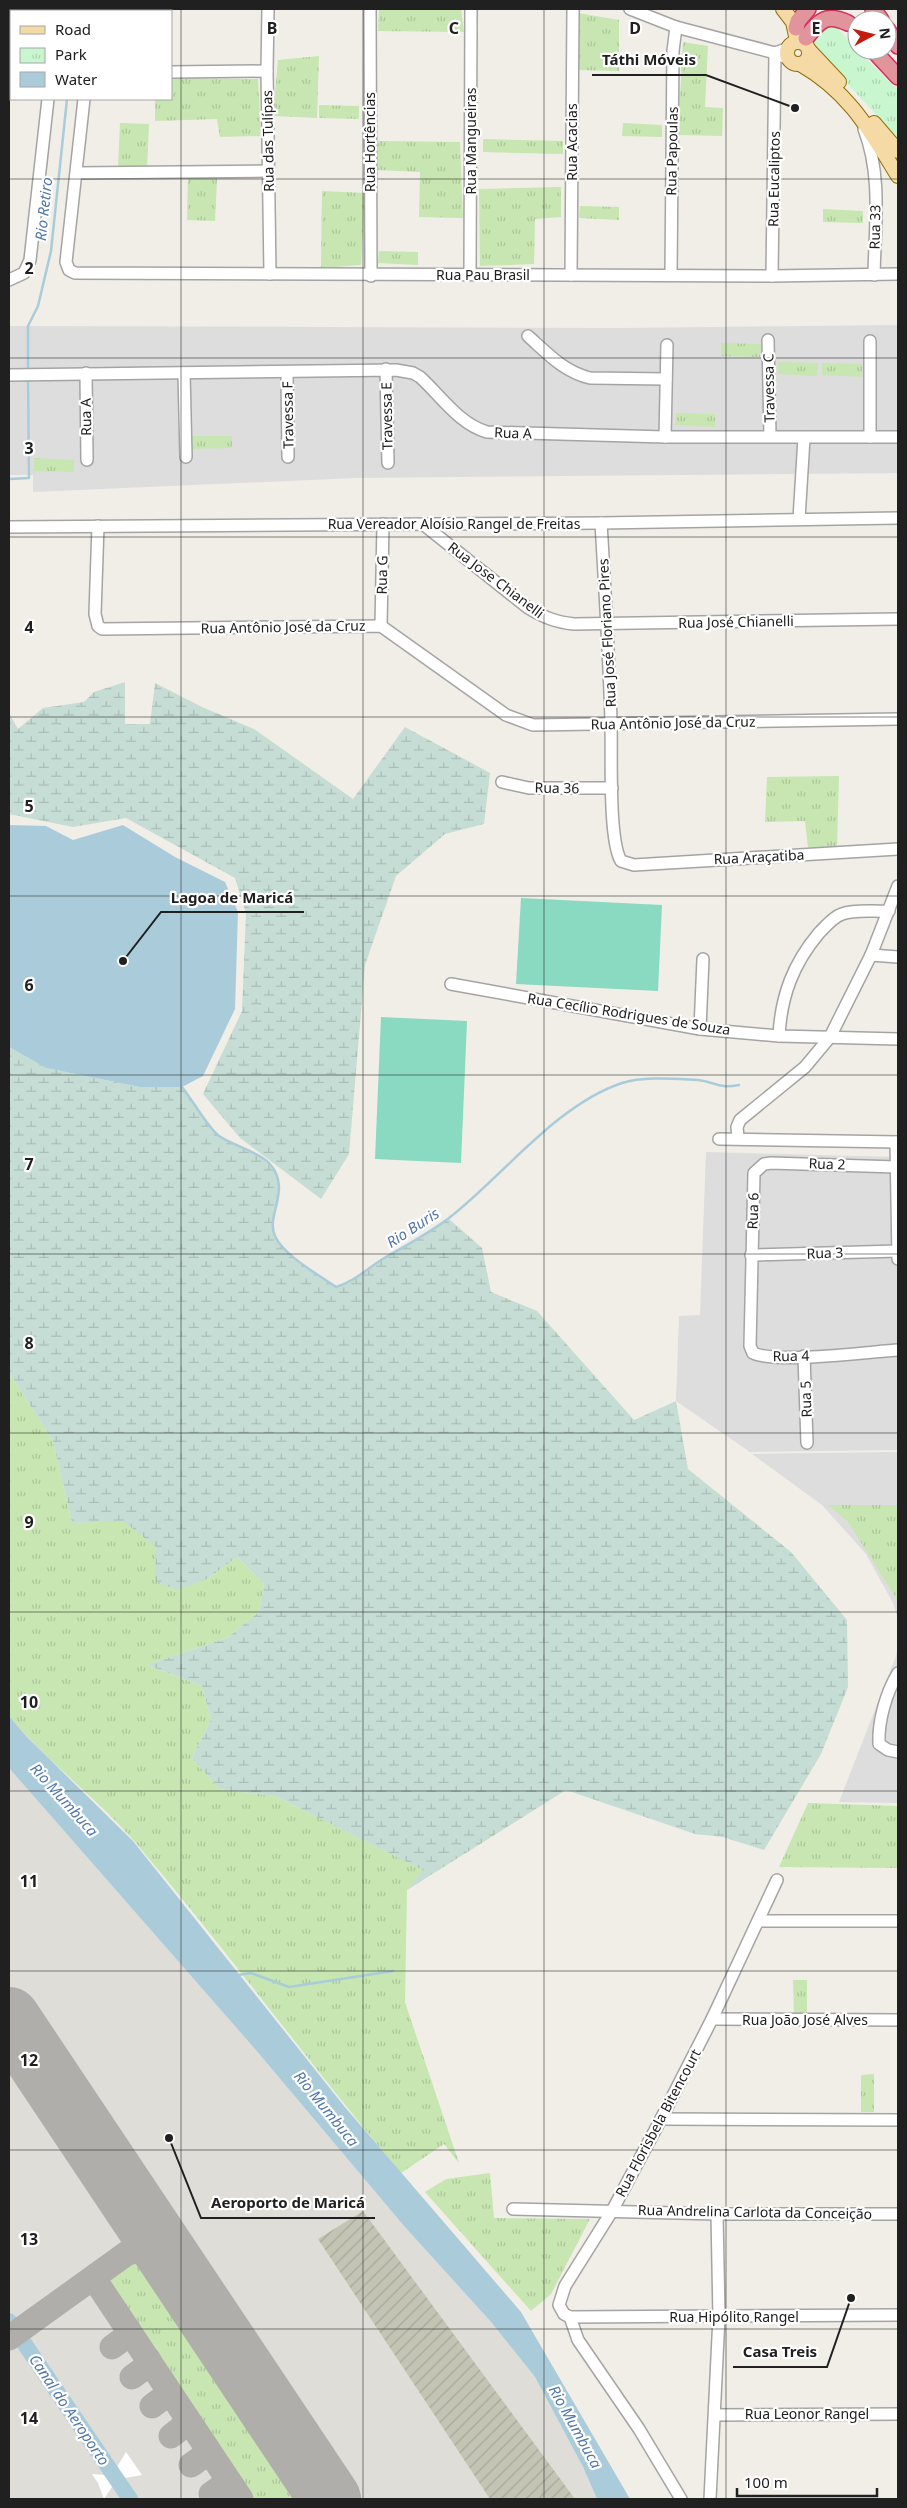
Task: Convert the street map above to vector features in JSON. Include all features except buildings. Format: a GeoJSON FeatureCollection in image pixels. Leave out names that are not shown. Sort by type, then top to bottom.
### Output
{"type":"FeatureCollection","features":[{"type":"Feature","properties":{"kind":"highway"},"geometry":{"type":"LineString","coordinates":[[836,9],[847,21]]}},
{"type":"Feature","properties":{"kind":"highway"},"geometry":{"type":"LineString","coordinates":[[803,28],[817,24],[825,19],[833,18],[847,25]]}},
{"type":"Feature","properties":{"kind":"highway"},"geometry":{"type":"LineString","coordinates":[[882,60],[898,77]]}},
{"type":"Feature","properties":{"kind":"main road"},"geometry":{"type":"LineString","coordinates":[[783,9],[803,28],[898,150]]}},
{"type":"Feature","properties":{"kind":"main road"},"geometry":{"type":"LineString","coordinates":[[793,56],[796,38],[803,28]]}},
{"type":"Feature","properties":{"kind":"main road"},"geometry":{"type":"LineString","coordinates":[[793,56],[807,60],[803,28]]}},
{"type":"Feature","properties":{"kind":"main road"},"geometry":{"type":"LineString","coordinates":[[793,56],[828,81],[858,114],[896,172]]}},
{"type":"Feature","properties":{"kind":"street","name":"Rua das Tulípas"},"geometry":{"type":"LineString","coordinates":[[268,9],[270,274]]}},
{"type":"Feature","properties":{"kind":"street","name":"Rua Hortências"},"geometry":{"type":"LineString","coordinates":[[370,9],[371,276]]}},
{"type":"Feature","properties":{"kind":"street","name":"Rua Mangueiras"},"geometry":{"type":"LineString","coordinates":[[470,274],[471,9]]}},
{"type":"Feature","properties":{"kind":"street","name":"Rua Acacias"},"geometry":{"type":"LineString","coordinates":[[571,275],[573,9]]}},
{"type":"Feature","properties":{"kind":"street"},"geometry":{"type":"LineString","coordinates":[[630,9],[676,27],[793,56],[775,82]]}},
{"type":"Feature","properties":{"kind":"street","name":"Rua Papoulas"},"geometry":{"type":"LineString","coordinates":[[671,275],[673,51],[676,27]]}},
{"type":"Feature","properties":{"kind":"street","name":"Rua Eucaliptos"},"geometry":{"type":"LineString","coordinates":[[772,276],[775,53]]}},
{"type":"Feature","properties":{"kind":"street"},"geometry":{"type":"LineString","coordinates":[[172,72],[267,71]]}},
{"type":"Feature","properties":{"kind":"street"},"geometry":{"type":"LineString","coordinates":[[9,280],[24,272],[30,260],[48,100]]}},
{"type":"Feature","properties":{"kind":"street"},"geometry":{"type":"LineString","coordinates":[[84,100],[77,173],[268,171]]}},
{"type":"Feature","properties":{"kind":"street","name":"Rua 33"},"geometry":{"type":"LineString","coordinates":[[858,114],[870,146],[876,179],[874,275]]}},
{"type":"Feature","properties":{"kind":"street"},"geometry":{"type":"LineString","coordinates":[[876,179],[883,169],[896,172]]}},
{"type":"Feature","properties":{"kind":"street","name":"Rua Pau Brasil"},"geometry":{"type":"LineString","coordinates":[[77,173],[67,254],[69,270],[84,274],[371,276],[470,274],[772,276],[898,274]]}},
{"type":"Feature","properties":{"kind":"street"},"geometry":{"type":"LineString","coordinates":[[528,336],[566,369],[577,375],[590,378],[666,379]]}},
{"type":"Feature","properties":{"kind":"street","name":"Travessa C"},"geometry":{"type":"LineString","coordinates":[[768,340],[770,436]]}},
{"type":"Feature","properties":{"kind":"street"},"geometry":{"type":"LineString","coordinates":[[870,341],[870,437]]}},
{"type":"Feature","properties":{"kind":"street"},"geometry":{"type":"LineString","coordinates":[[665,438],[667,345]]}},
{"type":"Feature","properties":{"kind":"street","name":"Rua A"},"geometry":{"type":"LineString","coordinates":[[15,375],[287,373],[386,369],[405,371],[420,377],[458,415],[477,429],[487,432],[665,438],[770,436],[804,438],[898,437]]}},
{"type":"Feature","properties":{"kind":"street","name":"Travessa E"},"geometry":{"type":"LineString","coordinates":[[386,369],[388,463]]}},
{"type":"Feature","properties":{"kind":"street","name":"Rua A"},"geometry":{"type":"LineString","coordinates":[[86,373],[87,460]]}},
{"type":"Feature","properties":{"kind":"street"},"geometry":{"type":"LineString","coordinates":[[184,373],[186,457]]}},
{"type":"Feature","properties":{"kind":"street","name":"Travessa F"},"geometry":{"type":"LineString","coordinates":[[287,373],[288,456]]}},
{"type":"Feature","properties":{"kind":"street"},"geometry":{"type":"LineString","coordinates":[[799,519],[804,438]]}},
{"type":"Feature","properties":{"kind":"street","name":"Rua Vereador Aloísio Rangel de Freitas"},"geometry":{"type":"LineString","coordinates":[[9,527],[602,523],[898,518]]}},
{"type":"Feature","properties":{"kind":"street","name":"Rua José Floriano Pires"},"geometry":{"type":"LineString","coordinates":[[602,523],[612,788],[616,848],[621,861]]}},
{"type":"Feature","properties":{"kind":"street","name":"Rua G"},"geometry":{"type":"LineString","coordinates":[[381,626],[383,524]]}},
{"type":"Feature","properties":{"kind":"street","name":"Rua Jose Chianelli"},"geometry":{"type":"LineString","coordinates":[[424,524],[527,607],[557,622],[574,624]]}},
{"type":"Feature","properties":{"kind":"street","name":"Rua Antônio José da Cruz"},"geometry":{"type":"LineString","coordinates":[[98,526],[96,614],[98,626],[102,629],[381,626],[506,715],[520,721],[550,726],[611,723],[898,719]]}},
{"type":"Feature","properties":{"kind":"street","name":"Rua José Chianelli"},"geometry":{"type":"LineString","coordinates":[[574,624],[898,619]]}},
{"type":"Feature","properties":{"kind":"street","name":"Rua 36"},"geometry":{"type":"LineString","coordinates":[[502,782],[529,788],[612,788]]}},
{"type":"Feature","properties":{"kind":"street","name":"Rua Araçatiba"},"geometry":{"type":"LineString","coordinates":[[621,861],[634,865],[898,849]]}},
{"type":"Feature","properties":{"kind":"street"},"geometry":{"type":"LineString","coordinates":[[738,1138],[737,1127],[740,1120],[805,1067],[830,1037],[871,955],[898,886]]}},
{"type":"Feature","properties":{"kind":"street"},"geometry":{"type":"LineString","coordinates":[[779,1036],[781,1011],[787,986],[796,965],[817,936],[830,922],[842,914],[889,911]]}},
{"type":"Feature","properties":{"kind":"street"},"geometry":{"type":"LineString","coordinates":[[871,955],[898,957]]}},
{"type":"Feature","properties":{"kind":"street"},"geometry":{"type":"LineString","coordinates":[[700,1029],[703,960]]}},
{"type":"Feature","properties":{"kind":"street","name":"Rua Cecílio Rodrigues de Souza"},"geometry":{"type":"LineString","coordinates":[[451,984],[700,1029],[779,1036],[898,1039]]}},
{"type":"Feature","properties":{"kind":"street"},"geometry":{"type":"LineString","coordinates":[[719,1139],[897,1142],[898,1259]]}},
{"type":"Feature","properties":{"kind":"street","name":"Rua 2"},"geometry":{"type":"LineString","coordinates":[[759,1167],[771,1163],[896,1167]]}},
{"type":"Feature","properties":{"kind":"street","name":"Rua 6"},"geometry":{"type":"LineString","coordinates":[[752,1255],[754,1173],[759,1167]]}},
{"type":"Feature","properties":{"kind":"street","name":"Rua 3"},"geometry":{"type":"LineString","coordinates":[[752,1255],[898,1251]]}},
{"type":"Feature","properties":{"kind":"street","name":"Rua 4"},"geometry":{"type":"LineString","coordinates":[[752,1255],[750,1349],[753,1353],[762,1356],[804,1356],[898,1350]]}},
{"type":"Feature","properties":{"kind":"street","name":"Rua 5"},"geometry":{"type":"LineString","coordinates":[[804,1356],[807,1443]]}},
{"type":"Feature","properties":{"kind":"street"},"geometry":{"type":"LineString","coordinates":[[898,1673],[881,1720],[879,1734],[879,1744],[888,1750],[898,1752]]}},
{"type":"Feature","properties":{"kind":"street","name":"Rua Florisbela Bitencourt"},"geometry":{"type":"LineString","coordinates":[[570,2317],[564,2314],[559,2305],[565,2286],[612,2211],[661,2119],[712,2019],[777,1880]]}},
{"type":"Feature","properties":{"kind":"street"},"geometry":{"type":"LineString","coordinates":[[758,1921],[898,1921]]}},
{"type":"Feature","properties":{"kind":"street","name":"Rua João José Alves"},"geometry":{"type":"LineString","coordinates":[[712,2019],[898,2020]]}},
{"type":"Feature","properties":{"kind":"street"},"geometry":{"type":"LineString","coordinates":[[661,2119],[898,2120]]}},
{"type":"Feature","properties":{"kind":"street","name":"Rua Andrelina Carlota da Conceição"},"geometry":{"type":"LineString","coordinates":[[513,2208],[717,2214],[898,2214]]}},
{"type":"Feature","properties":{"kind":"street"},"geometry":{"type":"LineString","coordinates":[[710,2499],[716,2415],[719,2317],[717,2214]]}},
{"type":"Feature","properties":{"kind":"street","name":"Rua Hipólito Rangel"},"geometry":{"type":"LineString","coordinates":[[570,2317],[898,2315]]}},
{"type":"Feature","properties":{"kind":"street"},"geometry":{"type":"LineString","coordinates":[[570,2317],[578,2340],[639,2429],[681,2499]]}},
{"type":"Feature","properties":{"kind":"street","name":"Rua Leonor Rangel"},"geometry":{"type":"LineString","coordinates":[[716,2415],[898,2414]]}},
{"type":"Feature","properties":{"kind":"shaded area"},"geometry":{"type":"Polygon","coordinates":[[[898,325],[898,473],[356,478],[33,492],[33,475],[9,475],[9,326],[621,328],[898,325]]]}},
{"type":"Feature","properties":{"kind":"shaded area"},"geometry":{"type":"Polygon","coordinates":[[[706,1152],[898,1157],[898,1450],[750,1452],[676,1401],[679,1316],[700,1315],[706,1152]]]}},
{"type":"Feature","properties":{"kind":"shaded area"},"geometry":{"type":"Polygon","coordinates":[[[898,1452],[898,1621],[894,1605],[866,1554],[822,1505],[752,1454],[898,1452]]]}},
{"type":"Feature","properties":{"kind":"shaded area"},"geometry":{"type":"Polygon","coordinates":[[[898,1646],[898,1803],[839,1802],[896,1656],[898,1646]]]}},
{"type":"Feature","properties":{"kind":"shaded area"},"geometry":{"type":"Polygon","coordinates":[[[9,1768],[255,2049],[404,2226],[491,2322],[535,2377],[583,2467],[597,2499],[9,2499],[9,1768]]]}},
{"type":"Feature","properties":{"kind":"shaded area"},"geometry":{"type":"Polygon","coordinates":[[[363,2211],[575,2499],[490,2499],[318,2239],[363,2211]]]}},
{"type":"Feature","properties":{"kind":"green space"},"geometry":{"type":"Polygon","coordinates":[[[379,9],[461,9],[464,32],[378,31],[379,9]]]}},
{"type":"Feature","properties":{"kind":"green space"},"geometry":{"type":"Polygon","coordinates":[[[578,13],[619,20],[619,71],[576,70],[578,13]]]}},
{"type":"Feature","properties":{"kind":"green space"},"geometry":{"type":"Polygon","coordinates":[[[833,23],[847,39],[847,60],[867,60],[898,90],[898,138],[818,52],[812,41],[821,26],[833,23]]]}},
{"type":"Feature","properties":{"kind":"green space"},"geometry":{"type":"Polygon","coordinates":[[[683,42],[708,46],[705,107],[723,108],[722,136],[678,135],[683,42]]]}},
{"type":"Feature","properties":{"kind":"green space"},"geometry":{"type":"Polygon","coordinates":[[[319,56],[317,118],[273,116],[278,60],[319,56]]]}},
{"type":"Feature","properties":{"kind":"green space"},"geometry":{"type":"Polygon","coordinates":[[[172,78],[258,79],[261,136],[220,137],[217,119],[155,121],[155,100],[172,100],[172,78]]]}},
{"type":"Feature","properties":{"kind":"green space"},"geometry":{"type":"Polygon","coordinates":[[[319,105],[359,106],[359,119],[319,118],[319,105]]]}},
{"type":"Feature","properties":{"kind":"green space"},"geometry":{"type":"Polygon","coordinates":[[[120,123],[149,124],[147,168],[118,167],[120,123]]]}},
{"type":"Feature","properties":{"kind":"green space"},"geometry":{"type":"Polygon","coordinates":[[[623,123],[662,125],[662,137],[622,136],[623,123]]]}},
{"type":"Feature","properties":{"kind":"green space"},"geometry":{"type":"Polygon","coordinates":[[[483,139],[563,141],[563,154],[483,152],[483,139]]]}},
{"type":"Feature","properties":{"kind":"green space"},"geometry":{"type":"Polygon","coordinates":[[[378,141],[460,142],[463,218],[419,217],[420,172],[377,170],[378,141]]]}},
{"type":"Feature","properties":{"kind":"green space"},"geometry":{"type":"Polygon","coordinates":[[[188,177],[217,178],[215,221],[187,220],[188,177]]]}},
{"type":"Feature","properties":{"kind":"green space"},"geometry":{"type":"Polygon","coordinates":[[[561,187],[561,217],[535,219],[534,264],[480,266],[479,189],[561,187]]]}},
{"type":"Feature","properties":{"kind":"green space"},"geometry":{"type":"Polygon","coordinates":[[[322,191],[365,193],[361,265],[321,268],[322,191]]]}},
{"type":"Feature","properties":{"kind":"green space"},"geometry":{"type":"Polygon","coordinates":[[[580,206],[619,207],[619,220],[579,218],[580,206]]]}},
{"type":"Feature","properties":{"kind":"green space"},"geometry":{"type":"Polygon","coordinates":[[[823,209],[863,211],[863,223],[823,222],[823,209]]]}},
{"type":"Feature","properties":{"kind":"green space"},"geometry":{"type":"Polygon","coordinates":[[[379,251],[418,252],[418,265],[378,263],[379,251]]]}},
{"type":"Feature","properties":{"kind":"green space"},"geometry":{"type":"Polygon","coordinates":[[[721,343],[761,344],[760,357],[721,356],[721,343]]]}},
{"type":"Feature","properties":{"kind":"green space"},"geometry":{"type":"Polygon","coordinates":[[[778,362],[818,363],[817,376],[778,374],[778,362]]]}},
{"type":"Feature","properties":{"kind":"green space"},"geometry":{"type":"Polygon","coordinates":[[[822,363],[862,364],[862,377],[822,375],[822,363]]]}},
{"type":"Feature","properties":{"kind":"green space"},"geometry":{"type":"Polygon","coordinates":[[[676,413],[715,414],[715,427],[675,425],[676,413]]]}},
{"type":"Feature","properties":{"kind":"green space"},"geometry":{"type":"Polygon","coordinates":[[[192,436],[232,436],[232,448],[192,449],[192,436]]]}},
{"type":"Feature","properties":{"kind":"green space"},"geometry":{"type":"Polygon","coordinates":[[[34,458],[74,460],[74,472],[34,471],[34,458]]]}},
{"type":"Feature","properties":{"kind":"green space"},"geometry":{"type":"Polygon","coordinates":[[[125,682],[125,724],[150,724],[155,683],[202,707],[254,729],[353,799],[405,727],[490,773],[484,824],[445,834],[396,876],[365,965],[349,1154],[321,1199],[240,1138],[203,1094],[242,1011],[246,913],[235,878],[126,818],[73,827],[9,814],[9,713],[18,729],[43,708],[84,702],[94,692],[125,682]]]}},
{"type":"Feature","properties":{"kind":"green space"},"geometry":{"type":"Polygon","coordinates":[[[839,776],[837,846],[808,848],[805,821],[765,822],[767,777],[839,776]]]}},
{"type":"Feature","properties":{"kind":"green space"},"geometry":{"type":"Polygon","coordinates":[[[521,898],[662,905],[658,991],[516,984],[521,898]]]}},
{"type":"Feature","properties":{"kind":"green space"},"geometry":{"type":"Polygon","coordinates":[[[381,1017],[467,1021],[461,1163],[375,1159],[381,1017]]]}},
{"type":"Feature","properties":{"kind":"green space"},"geometry":{"type":"Polygon","coordinates":[[[9,1047],[46,1068],[140,1087],[182,1087],[205,1120],[219,1136],[259,1155],[269,1163],[278,1182],[273,1219],[275,1236],[279,1243],[293,1257],[336,1287],[349,1283],[367,1269],[449,1219],[482,1248],[491,1292],[537,1311],[634,1420],[676,1401],[688,1469],[791,1552],[847,1620],[848,1687],[821,1754],[764,1850],[723,1837],[695,1834],[566,1790],[407,1890],[423,1870],[275,1796],[219,1789],[192,1758],[211,1719],[202,1686],[147,1665],[227,1638],[259,1612],[264,1584],[237,1557],[207,1579],[177,1590],[155,1581],[156,1547],[123,1521],[72,1523],[53,1441],[9,1373],[9,1047]]]}},
{"type":"Feature","properties":{"kind":"green space"},"geometry":{"type":"Polygon","coordinates":[[[9,1373],[53,1441],[72,1523],[123,1520],[157,1547],[207,1579],[237,1557],[264,1584],[259,1612],[227,1638],[147,1665],[202,1686],[211,1719],[192,1758],[219,1789],[275,1796],[424,1870],[407,1890],[405,2002],[459,2163],[444,2144],[401,2173],[203,1924],[135,1842],[39,1749],[9,1716],[9,1373]]]}},
{"type":"Feature","properties":{"kind":"green space"},"geometry":{"type":"Polygon","coordinates":[[[828,1505],[898,1505],[898,1601],[848,1522],[828,1505]]]}},
{"type":"Feature","properties":{"kind":"green space"},"geometry":{"type":"Polygon","coordinates":[[[808,1803],[898,1806],[898,1868],[779,1867],[808,1803]]]}},
{"type":"Feature","properties":{"kind":"green space"},"geometry":{"type":"Polygon","coordinates":[[[793,1980],[807,1980],[807,2017],[794,2017],[793,1980]]]}},
{"type":"Feature","properties":{"kind":"green space"},"geometry":{"type":"Polygon","coordinates":[[[874,2074],[874,2112],[861,2112],[861,2075],[874,2074]]]}},
{"type":"Feature","properties":{"kind":"green space"},"geometry":{"type":"Polygon","coordinates":[[[490,2173],[494,2218],[590,2219],[551,2294],[531,2311],[425,2192],[446,2179],[490,2173]]]}},
{"type":"Feature","properties":{"kind":"green space"},"geometry":{"type":"Polygon","coordinates":[[[137,2260],[149,2266],[305,2499],[250,2499],[109,2287],[109,2275],[124,2264],[137,2260]]]}},
{"type":"Feature","properties":{"kind":"water"},"geometry":{"type":"Polygon","coordinates":[[[9,825],[46,826],[73,840],[123,825],[175,857],[225,882],[238,912],[235,1009],[203,1076],[182,1087],[140,1087],[46,1068],[9,1047],[9,825]]]}},
{"type":"Feature","properties":{"kind":"water","name":"Rio Mumbuca"},"geometry":{"type":"Polygon","coordinates":[[[9,1716],[27,1737],[133,1841],[344,2106],[521,2312],[630,2499],[597,2499],[583,2467],[535,2377],[491,2322],[404,2226],[255,2049],[9,1768],[9,1716]]]}},
{"type":"Feature","properties":{"kind":"pier"},"geometry":{"type":"Polygon","coordinates":[[[126,2452],[142,2475],[125,2478],[112,2487],[104,2499],[98,2483],[92,2474],[104,2475],[117,2467],[126,2452]]]}},
{"type":"Feature","properties":{"kind":"waterway","name":"Rio Retiro"},"geometry":{"type":"LineString","coordinates":[[28,373],[28,326],[38,306],[51,251],[67,100]]}},
{"type":"Feature","properties":{"kind":"waterway","name":"Rio Retiro"},"geometry":{"type":"LineString","coordinates":[[9,479],[29,478],[28,378]]}},
{"type":"Feature","properties":{"kind":"waterway","name":"Rio Buris"},"geometry":{"type":"LineString","coordinates":[[182,1087],[210,1127],[219,1136],[259,1155],[269,1163],[276,1173],[279,1182],[279,1192],[273,1219],[275,1236],[279,1243],[293,1257],[336,1287],[354,1279],[449,1218],[552,1124],[598,1093],[622,1083],[650,1079],[698,1080],[722,1086],[739,1085]]}},
{"type":"Feature","properties":{"kind":"waterway"},"geometry":{"type":"LineString","coordinates":[[238,1975],[251,1973],[289,1987],[393,1971]]}},
{"type":"Feature","properties":{"kind":"waterway","name":"Canal do Aeroporto"},"geometry":{"type":"LineString","coordinates":[[9,2321],[130,2499]]}},
{"type":"Feature","properties":{"kind":"taxiway"},"geometry":{"type":"LineString","coordinates":[[9,2338],[130,2251],[137,2240],[139,2228],[138,2216],[133,2204]]}},
{"type":"Feature","properties":{"kind":"taxiway"},"geometry":{"type":"LineString","coordinates":[[128,2253],[147,2250],[164,2257],[174,2266]]}},
{"type":"Feature","properties":{"kind":"taxiway"},"geometry":{"type":"LineString","coordinates":[[97,2275],[97,2283],[241,2499]]}},
{"type":"Feature","properties":{"kind":"taxiway"},"geometry":{"type":"LineString","coordinates":[[112,2347],[123,2339],[128,2329]]}},
{"type":"Feature","properties":{"kind":"taxiway"},"geometry":{"type":"LineString","coordinates":[[132,2377],[143,2369],[148,2359]]}},
{"type":"Feature","properties":{"kind":"taxiway"},"geometry":{"type":"LineString","coordinates":[[152,2406],[164,2397],[167,2389]]}},
{"type":"Feature","properties":{"kind":"taxiway"},"geometry":{"type":"LineString","coordinates":[[171,2436],[185,2425],[187,2418]]}},
{"type":"Feature","properties":{"kind":"taxiway"},"geometry":{"type":"LineString","coordinates":[[191,2465],[201,2458],[207,2448]]}},
{"type":"Feature","properties":{"kind":"taxiway"},"geometry":{"type":"LineString","coordinates":[[211,2494],[221,2487],[232,2486]]}},
{"type":"Feature","properties":{"kind":"runway"},"geometry":{"type":"LineString","coordinates":[[9,2018],[330,2499]]}},
{"type":"Feature","properties":{"kind":"place","name":"Táthi Móveis"},"geometry":{"type":"Point","coordinates":[795,108]}},
{"type":"Feature","properties":{"kind":"place","name":"Lagoa de Maricá"},"geometry":{"type":"Point","coordinates":[123,961]}},
{"type":"Feature","properties":{"kind":"place","name":"Aeroporto de Maricá"},"geometry":{"type":"Point","coordinates":[169,2138]}},
{"type":"Feature","properties":{"kind":"place","name":"Casa Treis"},"geometry":{"type":"Point","coordinates":[851,2298]}}]}
